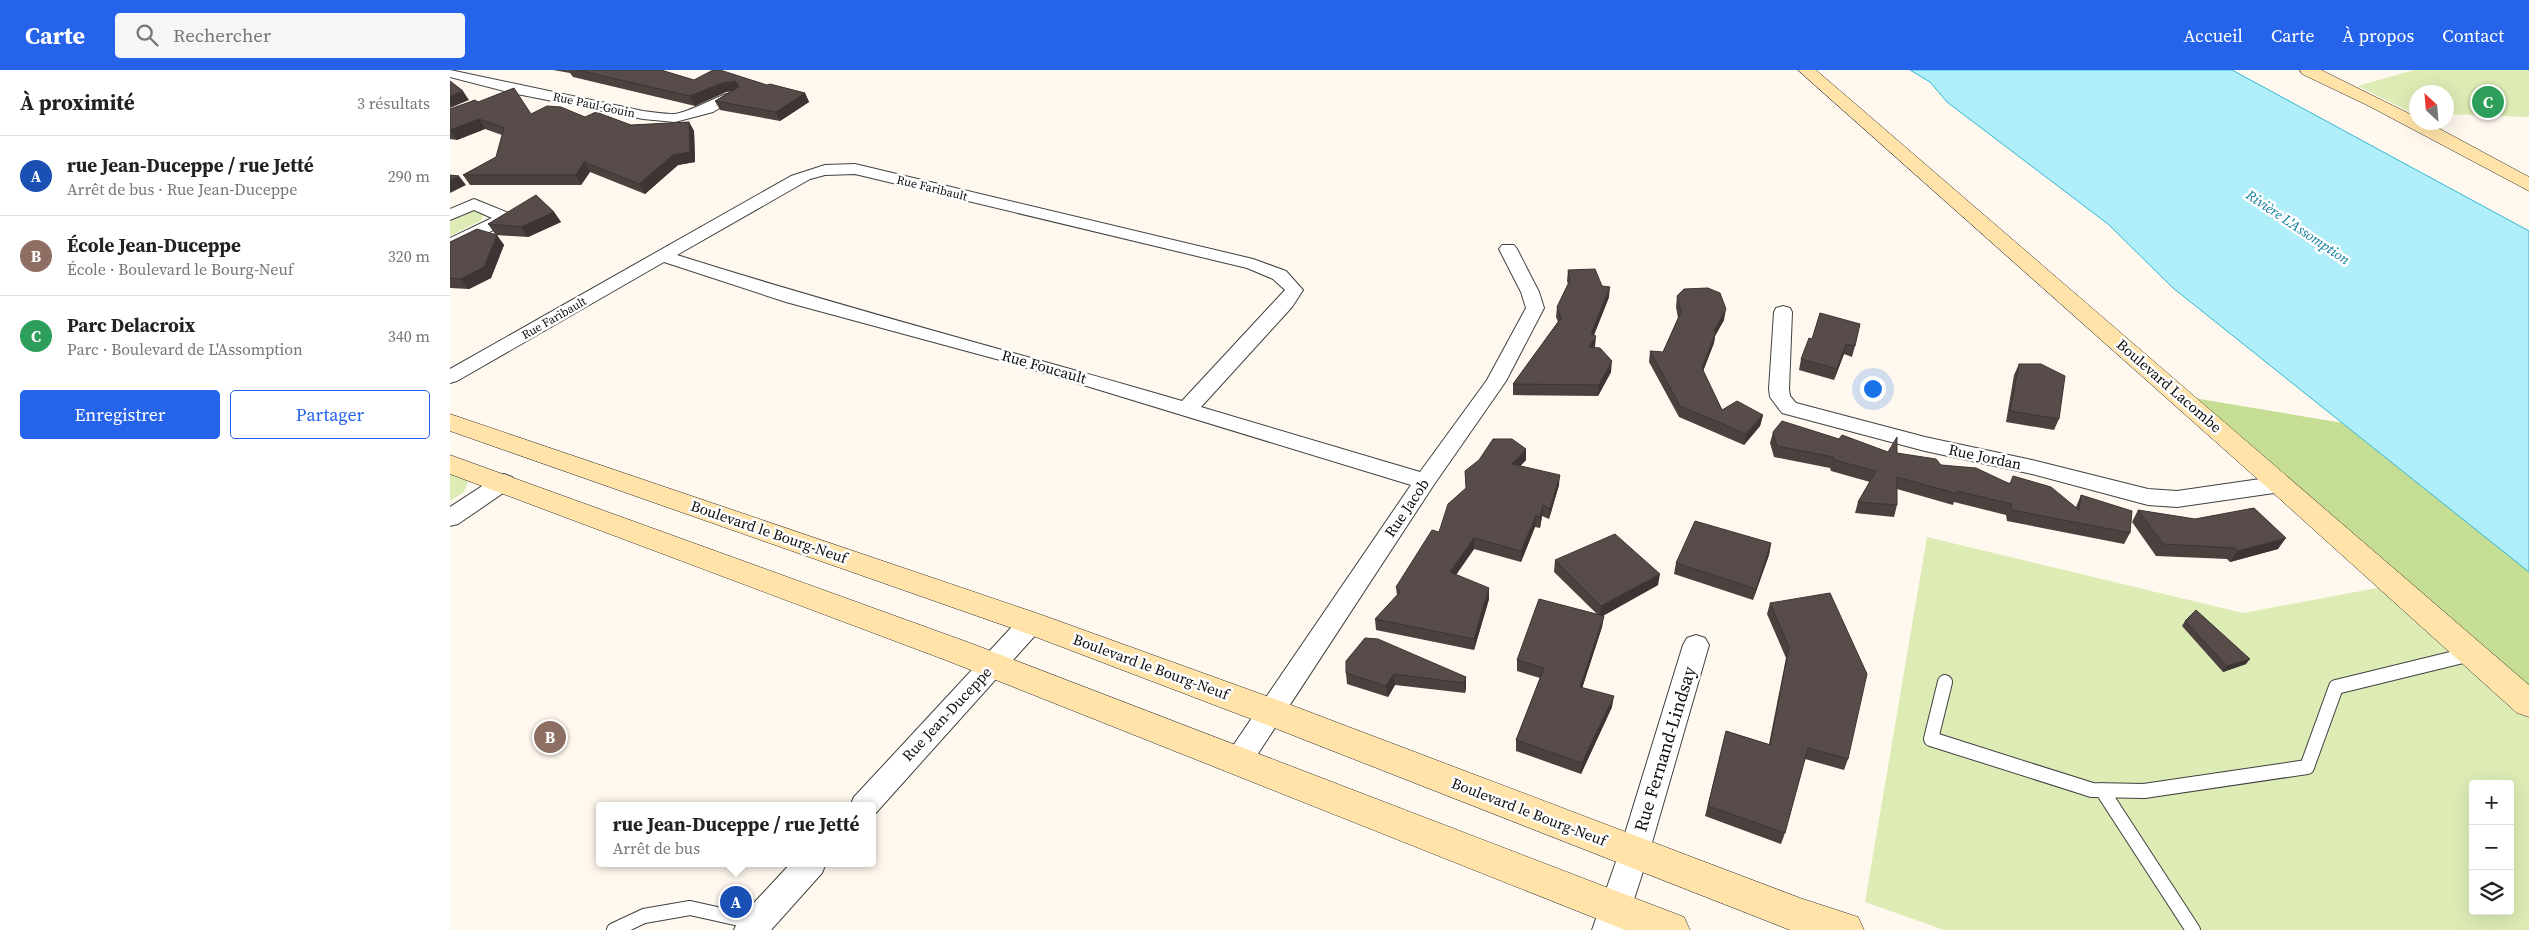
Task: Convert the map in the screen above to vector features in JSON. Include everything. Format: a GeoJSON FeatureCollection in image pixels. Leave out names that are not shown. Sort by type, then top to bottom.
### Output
{"type":"FeatureCollection","features":[{"type":"Feature","properties":{"kind":"street","name":"Boulevard Lacombe"},"geometry":{"type":"LineString","coordinates":[[1806,70],[2281,484],[2529,704]]}},
{"type":"Feature","properties":{"kind":"street"},"geometry":{"type":"LineString","coordinates":[[2308,70],[2375,102],[2529,184]]}},
{"type":"Feature","properties":{"kind":"street","name":"Rue Paul-Gouin"},"geometry":{"type":"LineString","coordinates":[[450,73],[512,89],[643,115],[675,118],[708,109],[736,95]]}},
{"type":"Feature","properties":{"kind":"street"},"geometry":{"type":"LineString","coordinates":[[485,100],[512,89]]}},
{"type":"Feature","properties":{"kind":"street","name":"Rue Faribault"},"geometry":{"type":"LineString","coordinates":[[450,377],[811,172],[826,169],[854,169],[1253,264],[1272,270],[1286,279],[1294,290],[1285,303],[1188,408]]}},
{"type":"Feature","properties":{"kind":"street"},"geometry":{"type":"LineString","coordinates":[[450,215],[474,204],[505,218],[450,245]]}},
{"type":"Feature","properties":{"kind":"street","name":"Rue Jacob"},"geometry":{"type":"LineString","coordinates":[[1238,761],[1425,481],[1496,382],[1535,308],[1530,292],[1508,249]]}},
{"type":"Feature","properties":{"kind":"street","name":"Rue Foucault"},"geometry":{"type":"LineString","coordinates":[[662,256],[793,298],[1188,408],[1425,481]]}},
{"type":"Feature","properties":{"kind":"street","name":"Rue Jordan"},"geometry":{"type":"LineString","coordinates":[[1783,312],[1779,389],[1780,397],[1789,408],[1925,444],[2032,467],[2148,497],[2177,499],[2281,484]]}},
{"type":"Feature","properties":{"kind":"street","name":"Boulevard le Bourg-Neuf"},"geometry":{"type":"LineString","coordinates":[[450,422],[1031,623],[1271,712],[1800,916],[1845,930]]}},
{"type":"Feature","properties":{"kind":"street"},"geometry":{"type":"LineString","coordinates":[[450,464],[504,482],[993,665],[1238,761],[1612,919],[1671,930]]}},
{"type":"Feature","properties":{"kind":"street"},"geometry":{"type":"LineString","coordinates":[[450,518],[504,482]]}},
{"type":"Feature","properties":{"kind":"street","name":"Rue Jean-Duceppe"},"geometry":{"type":"LineString","coordinates":[[868,802],[1031,623]]}},
{"type":"Feature","properties":{"kind":"street","name":"Rue Fernand-Lindsay"},"geometry":{"type":"LineString","coordinates":[[1612,919],[1634,853],[1696,645]]}},
{"type":"Feature","properties":{"kind":"street"},"geometry":{"type":"LineString","coordinates":[[754,926],[807,867]]}},
{"type":"Feature","properties":{"kind":"lane"},"geometry":{"type":"LineString","coordinates":[[1945,682],[1931,740],[2092,790],[2144,791],[2307,767],[2336,687],[2472,654]]}},
{"type":"Feature","properties":{"kind":"lane"},"geometry":{"type":"LineString","coordinates":[[2102,790],[2193,930]]}},
{"type":"Feature","properties":{"kind":"lane"},"geometry":{"type":"LineString","coordinates":[[614,930],[644,916],[690,908],[754,926]]}},
{"type":"Feature","properties":{"kind":"green space"},"geometry":{"type":"Polygon","coordinates":[[[2414,70],[2529,70],[2529,117],[2454,114],[2454,85],[2409,85],[2409,112],[2358,86],[2414,70]]]}},
{"type":"Feature","properties":{"kind":"green space"},"geometry":{"type":"Polygon","coordinates":[[[473,211],[483,212],[482,220],[450,236],[450,222],[473,211]]]}},
{"type":"Feature","properties":{"kind":"green space"},"geometry":{"type":"Polygon","coordinates":[[[2164,393],[2343,423],[2529,571],[2529,706],[2164,393]]]}},
{"type":"Feature","properties":{"kind":"green space"},"geometry":{"type":"Polygon","coordinates":[[[450,471],[469,479],[464,492],[450,501],[450,471]]]}},
{"type":"Feature","properties":{"kind":"green space"},"geometry":{"type":"Polygon","coordinates":[[[1927,537],[2243,613],[2377,588],[2398,589],[2529,714],[2529,930],[1944,930],[1865,902],[1927,537]]]}},
{"type":"Feature","properties":{"kind":"water","name":"Rivière L'Assomption"},"geometry":{"type":"Polygon","coordinates":[[[1910,70],[2232,70],[2529,231],[2529,572],[2173,288],[2108,224],[1947,102],[1930,82],[1910,70]]]}},
{"type":"Feature","properties":{"kind":"building"},"geometry":{"type":"Polygon","coordinates":[[[577,70],[661,70],[694,80],[713,70],[720,70],[767,85],[770,84],[805,93],[776,112],[715,101],[739,87],[736,81],[722,83],[690,96],[577,70]]]}},
{"type":"Feature","properties":{"kind":"building"},"geometry":{"type":"Polygon","coordinates":[[[450,81],[463,91],[450,96],[450,81]]]}},
{"type":"Feature","properties":{"kind":"building"},"geometry":{"type":"Polygon","coordinates":[[[514,88],[531,114],[547,106],[561,107],[585,117],[596,112],[631,125],[689,122],[690,152],[673,155],[639,184],[584,162],[576,175],[463,175],[496,157],[504,128],[479,119],[450,130],[450,109],[475,100],[478,102],[514,88]]]}},
{"type":"Feature","properties":{"kind":"building"},"geometry":{"type":"Polygon","coordinates":[[[450,175],[459,176],[450,180],[450,175]]]}},
{"type":"Feature","properties":{"kind":"building"},"geometry":{"type":"Polygon","coordinates":[[[536,195],[554,212],[521,227],[488,224],[536,195]]]}},
{"type":"Feature","properties":{"kind":"building"},"geometry":{"type":"Polygon","coordinates":[[[477,229],[497,235],[484,267],[461,279],[450,278],[450,242],[477,229]]]}},
{"type":"Feature","properties":{"kind":"building"},"geometry":{"type":"Polygon","coordinates":[[[1595,269],[1602,286],[1610,287],[1591,334],[1596,336],[1589,347],[1600,348],[1612,361],[1599,385],[1513,384],[1561,318],[1557,307],[1570,280],[1568,270],[1595,269]]]}},
{"type":"Feature","properties":{"kind":"building"},"geometry":{"type":"Polygon","coordinates":[[[1708,288],[1720,293],[1726,309],[1714,331],[1716,332],[1702,368],[1722,410],[1737,401],[1763,415],[1746,434],[1680,406],[1650,351],[1663,352],[1681,312],[1677,296],[1684,289],[1708,288]]]}},
{"type":"Feature","properties":{"kind":"building"},"geometry":{"type":"Polygon","coordinates":[[[1820,313],[1860,324],[1855,346],[1846,344],[1837,369],[1801,359],[1809,338],[1812,339],[1820,313]]]}},
{"type":"Feature","properties":{"kind":"building"},"geometry":{"type":"Polygon","coordinates":[[[2019,364],[2041,364],[2065,376],[2059,419],[2010,411],[2019,364]]]}},
{"type":"Feature","properties":{"kind":"building"},"geometry":{"type":"Polygon","coordinates":[[[1782,421],[1839,439],[1842,435],[1888,452],[1897,437],[1897,453],[1936,459],[1941,465],[1976,468],[2010,484],[2013,476],[2051,487],[2079,510],[2081,495],[2132,511],[2130,533],[2012,510],[2011,504],[1957,491],[1958,494],[1897,477],[1897,505],[1858,502],[1876,471],[1834,460],[1833,457],[1777,446],[1773,432],[1782,421]]]}},
{"type":"Feature","properties":{"kind":"building"},"geometry":{"type":"Polygon","coordinates":[[[1493,439],[1512,439],[1526,449],[1512,464],[1560,475],[1550,509],[1543,505],[1540,517],[1536,516],[1521,551],[1474,538],[1450,572],[1489,588],[1474,639],[1375,619],[1400,592],[1396,587],[1432,530],[1439,532],[1448,504],[1466,488],[1465,471],[1479,460],[1493,439]]]}},
{"type":"Feature","properties":{"kind":"building"},"geometry":{"type":"Polygon","coordinates":[[[2254,508],[2286,538],[2238,551],[2234,548],[2163,544],[2138,510],[2195,519],[2254,508]]]}},
{"type":"Feature","properties":{"kind":"building"},"geometry":{"type":"Polygon","coordinates":[[[1695,521],[1771,543],[1756,589],[1676,563],[1695,521]]]}},
{"type":"Feature","properties":{"kind":"building"},"geometry":{"type":"Polygon","coordinates":[[[1615,534],[1660,574],[1601,606],[1555,560],[1615,534]]]}},
{"type":"Feature","properties":{"kind":"building"},"geometry":{"type":"Polygon","coordinates":[[[1830,593],[1867,674],[1848,759],[1808,748],[1785,833],[1708,806],[1726,731],[1770,745],[1789,647],[1770,603],[1830,593]]]}},
{"type":"Feature","properties":{"kind":"building"},"geometry":{"type":"Polygon","coordinates":[[[1539,599],[1604,616],[1580,687],[1614,696],[1582,763],[1516,740],[1544,668],[1517,660],[1539,599]]]}},
{"type":"Feature","properties":{"kind":"building"},"geometry":{"type":"Polygon","coordinates":[[[2196,610],[2250,659],[2227,666],[2185,621],[2196,610]]]}},
{"type":"Feature","properties":{"kind":"building"},"geometry":{"type":"Polygon","coordinates":[[[1365,638],[1378,639],[1466,677],[1464,683],[1394,674],[1386,686],[1346,673],[1346,661],[1365,638]]]}},
{"type":"Feature","properties":{"kind":"place","name":"Parc Delacroix"},"geometry":{"type":"Point","coordinates":[2488,102]}},
{"type":"Feature","properties":{"kind":"place","name":"École Jean-Duceppe"},"geometry":{"type":"Point","coordinates":[550,737]}},
{"type":"Feature","properties":{"kind":"place","name":"rue Jean-Duceppe / rue Jetté"},"geometry":{"type":"Point","coordinates":[736,902]}}]}
